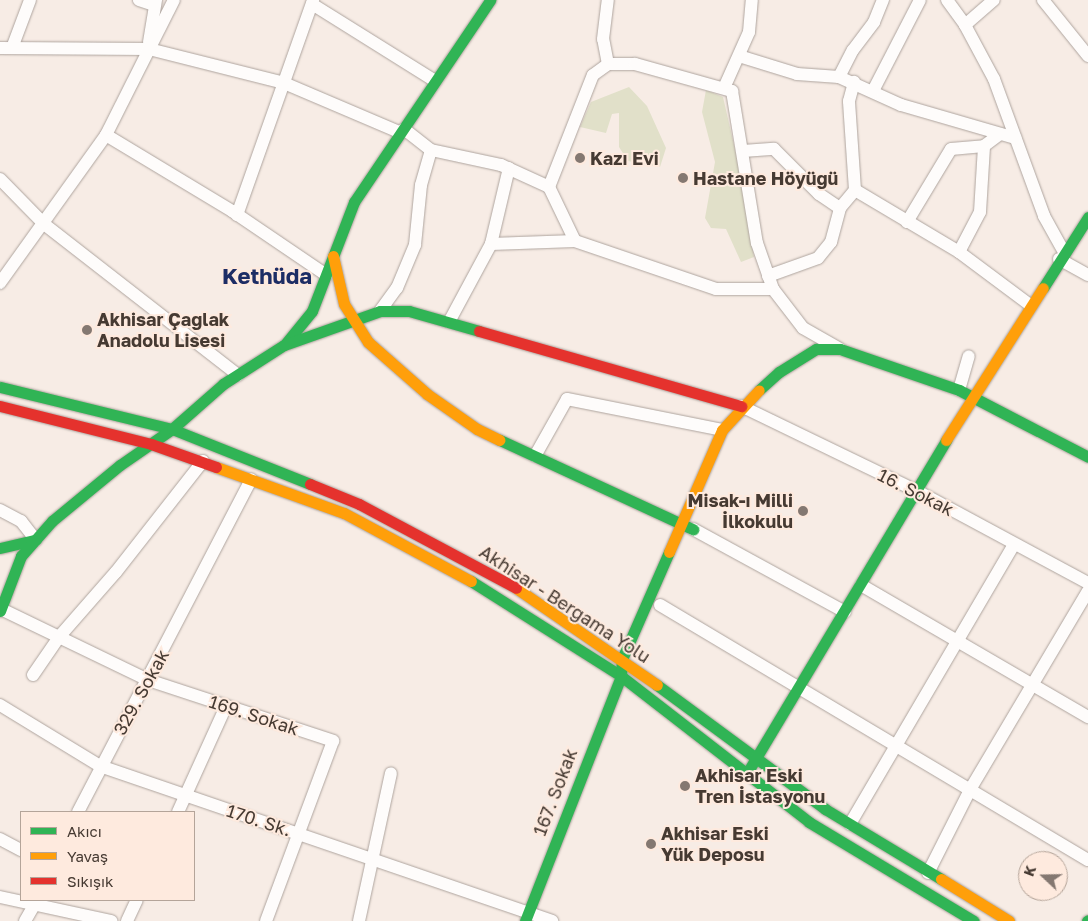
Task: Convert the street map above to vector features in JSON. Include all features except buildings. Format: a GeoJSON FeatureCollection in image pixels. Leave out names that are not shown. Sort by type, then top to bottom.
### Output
{"type":"FeatureCollection","features":[{"type":"Feature","properties":{"kind":"main road"},"geometry":{"type":"LineString","coordinates":[[284,346],[312,311],[354,202],[490,0]]}},
{"type":"Feature","properties":{"kind":"main road"},"geometry":{"type":"LineString","coordinates":[[746,773],[800,687],[972,398],[1088,217]]}},
{"type":"Feature","properties":{"kind":"main road"},"geometry":{"type":"LineString","coordinates":[[333,256],[344,304],[368,342],[427,394],[477,429],[688,531]]}},
{"type":"Feature","properties":{"kind":"main road"},"geometry":{"type":"LineString","coordinates":[[0,610],[21,556],[52,521],[172,429],[238,375],[284,346],[380,311],[409,312],[449,322],[741,406]]}},
{"type":"Feature","properties":{"kind":"main road"},"geometry":{"type":"LineString","coordinates":[[688,531],[722,430],[741,406],[780,372],[816,349],[840,349],[959,390],[1088,456]]}},
{"type":"Feature","properties":{"kind":"main road","name":"Akhisar - Bergama Yolu"},"geometry":{"type":"LineString","coordinates":[[0,387],[172,429],[359,504],[500,578],[626,662],[850,824],[1009,921]]}},
{"type":"Feature","properties":{"kind":"main road","name":"Akhisar - Bergama Yolu"},"geometry":{"type":"LineString","coordinates":[[0,406],[151,444],[250,479],[361,522],[487,590],[620,676],[809,822],[974,921]]}},
{"type":"Feature","properties":{"kind":"main road"},"geometry":{"type":"LineString","coordinates":[[626,662],[688,531],[741,406]]}},
{"type":"Feature","properties":{"kind":"main road"},"geometry":{"type":"LineString","coordinates":[[0,548],[36,540]]}},
{"type":"Feature","properties":{"kind":"main road"},"geometry":{"type":"LineString","coordinates":[[626,662],[662,601]]}},
{"type":"Feature","properties":{"kind":"main road","name":"167. Sokak"},"geometry":{"type":"LineString","coordinates":[[527,917],[626,662]]}},
{"type":"Feature","properties":{"kind":"street"},"geometry":{"type":"LineString","coordinates":[[30,0],[6,48],[149,49],[284,83],[403,131],[431,150],[508,168],[549,187],[575,241]]}},
{"type":"Feature","properties":{"kind":"street"},"geometry":{"type":"LineString","coordinates":[[139,0],[155,3],[149,49]]}},
{"type":"Feature","properties":{"kind":"street"},"geometry":{"type":"LineString","coordinates":[[0,283],[106,135],[174,0]]}},
{"type":"Feature","properties":{"kind":"street"},"geometry":{"type":"LineString","coordinates":[[608,0],[604,39],[608,64]]}},
{"type":"Feature","properties":{"kind":"street"},"geometry":{"type":"LineString","coordinates":[[724,88],[749,32],[752,0]]}},
{"type":"Feature","properties":{"kind":"street"},"geometry":{"type":"LineString","coordinates":[[838,77],[852,50],[874,22],[883,0]]}},
{"type":"Feature","properties":{"kind":"street"},"geometry":{"type":"LineString","coordinates":[[873,91],[920,0]]}},
{"type":"Feature","properties":{"kind":"street"},"geometry":{"type":"LineString","coordinates":[[947,0],[965,25],[994,79],[1044,216],[1062,256],[1088,275]]}},
{"type":"Feature","properties":{"kind":"street"},"geometry":{"type":"LineString","coordinates":[[965,25],[994,0]]}},
{"type":"Feature","properties":{"kind":"street"},"geometry":{"type":"LineString","coordinates":[[1043,0],[1088,56]]}},
{"type":"Feature","properties":{"kind":"street"},"geometry":{"type":"LineString","coordinates":[[237,215],[313,2],[436,81]]}},
{"type":"Feature","properties":{"kind":"street"},"geometry":{"type":"LineString","coordinates":[[739,56],[798,74],[838,77],[854,82],[901,104],[1015,138]]}},
{"type":"Feature","properties":{"kind":"street"},"geometry":{"type":"LineString","coordinates":[[549,187],[593,75],[608,64],[635,64],[732,91],[757,243],[773,289],[803,328],[840,349]]}},
{"type":"Feature","properties":{"kind":"street"},"geometry":{"type":"LineString","coordinates":[[768,276],[818,258],[831,242],[840,208],[855,190],[849,101],[854,82]]}},
{"type":"Feature","properties":{"kind":"street"},"geometry":{"type":"LineString","coordinates":[[907,222],[951,149],[984,146],[1000,134]]}},
{"type":"Feature","properties":{"kind":"street"},"geometry":{"type":"LineString","coordinates":[[106,135],[237,215],[326,275]]}},
{"type":"Feature","properties":{"kind":"street"},"geometry":{"type":"LineString","coordinates":[[960,252],[980,212],[984,146]]}},
{"type":"Feature","properties":{"kind":"street"},"geometry":{"type":"LineString","coordinates":[[743,151],[774,149],[819,194],[840,208]]}},
{"type":"Feature","properties":{"kind":"street"},"geometry":{"type":"LineString","coordinates":[[380,311],[397,288],[415,245],[421,185],[431,150]]}},
{"type":"Feature","properties":{"kind":"street"},"geometry":{"type":"LineString","coordinates":[[449,322],[491,244],[508,168]]}},
{"type":"Feature","properties":{"kind":"street"},"geometry":{"type":"LineString","coordinates":[[0,179],[44,224],[238,375]]}},
{"type":"Feature","properties":{"kind":"street"},"geometry":{"type":"LineString","coordinates":[[855,190],[960,252],[1030,305]]}},
{"type":"Feature","properties":{"kind":"street"},"geometry":{"type":"LineString","coordinates":[[491,244],[513,246],[575,241],[716,288],[773,289]]}},
{"type":"Feature","properties":{"kind":"street"},"geometry":{"type":"LineString","coordinates":[[959,390],[969,356]]}},
{"type":"Feature","properties":{"kind":"street"},"geometry":{"type":"LineString","coordinates":[[535,456],[567,398],[722,430]]}},
{"type":"Feature","properties":{"kind":"street","name":"16. Sokak"},"geometry":{"type":"LineString","coordinates":[[741,406],[917,491],[1088,583]]}},
{"type":"Feature","properties":{"kind":"street"},"geometry":{"type":"LineString","coordinates":[[33,675],[58,637],[116,572],[203,462]]}},
{"type":"Feature","properties":{"kind":"street","name":"329. Sokak"},"geometry":{"type":"LineString","coordinates":[[78,811],[100,766],[204,573],[250,479]]}},
{"type":"Feature","properties":{"kind":"street"},"geometry":{"type":"LineString","coordinates":[[0,510],[21,521],[36,540]]}},
{"type":"Feature","properties":{"kind":"street"},"geometry":{"type":"LineString","coordinates":[[688,531],[845,612]]}},
{"type":"Feature","properties":{"kind":"street"},"geometry":{"type":"LineString","coordinates":[[850,824],[1014,544]]}},
{"type":"Feature","properties":{"kind":"street"},"geometry":{"type":"LineString","coordinates":[[861,585],[1088,717]]}},
{"type":"Feature","properties":{"kind":"street"},"geometry":{"type":"LineString","coordinates":[[928,873],[971,788],[1031,684],[1088,591]]}},
{"type":"Feature","properties":{"kind":"street"},"geometry":{"type":"LineString","coordinates":[[662,601],[800,687],[1088,860]]}},
{"type":"Feature","properties":{"kind":"street","name":"169. Sokak"},"geometry":{"type":"LineString","coordinates":[[0,610],[148,680],[333,741],[300,834],[266,921]]}},
{"type":"Feature","properties":{"kind":"street","name":"170. Sk."},"geometry":{"type":"LineString","coordinates":[[0,705],[100,766],[185,797],[373,858],[527,917],[552,921]]}},
{"type":"Feature","properties":{"kind":"street"},"geometry":{"type":"LineString","coordinates":[[178,811],[226,706]]}},
{"type":"Feature","properties":{"kind":"street"},"geometry":{"type":"LineString","coordinates":[[359,921],[391,773]]}},
{"type":"Feature","properties":{"kind":"street"},"geometry":{"type":"LineString","coordinates":[[0,839],[20,849]]}},
{"type":"Feature","properties":{"kind":"street"},"geometry":{"type":"LineString","coordinates":[[0,897],[20,900]]}},
{"type":"Feature","properties":{"kind":"street"},"geometry":{"type":"LineString","coordinates":[[128,921],[137,901]]}},
{"type":"Feature","properties":{"kind":"street"},"geometry":{"type":"LineString","coordinates":[[25,921],[36,902],[111,921]]}},
{"type":"Feature","properties":{"kind":"green space"},"geometry":{"type":"Polygon","coordinates":[[[629,87],[647,106],[666,148],[660,167],[628,161],[619,147],[619,113],[612,114],[606,133],[580,127],[591,102],[629,87]]]}},
{"type":"Feature","properties":{"kind":"green space"},"geometry":{"type":"Polygon","coordinates":[[[706,90],[723,97],[743,184],[754,257],[741,262],[726,229],[711,228],[705,218],[715,162],[702,112],[706,90]]]}},
{"type":"Feature","properties":{"kind":"traffic: fast"},"geometry":{"type":"LineString","coordinates":[[286,343],[312,311],[354,202],[490,0]]}},
{"type":"Feature","properties":{"kind":"traffic: fast"},"geometry":{"type":"LineString","coordinates":[[1043,288],[1088,217]]}},
{"type":"Feature","properties":{"kind":"traffic: fast"},"geometry":{"type":"LineString","coordinates":[[0,611],[21,556],[52,521],[120,465],[172,429],[223,384],[284,345],[380,311],[409,311],[479,331]]}},
{"type":"Feature","properties":{"kind":"traffic: fast"},"geometry":{"type":"LineString","coordinates":[[759,390],[779,372],[816,349],[840,349],[959,390],[1088,457]]}},
{"type":"Feature","properties":{"kind":"traffic: fast"},"geometry":{"type":"LineString","coordinates":[[0,387],[172,429],[310,484]]}},
{"type":"Feature","properties":{"kind":"traffic: fast"},"geometry":{"type":"LineString","coordinates":[[500,440],[693,529]]}},
{"type":"Feature","properties":{"kind":"traffic: fast"},"geometry":{"type":"LineString","coordinates":[[750,768],[946,440]]}},
{"type":"Feature","properties":{"kind":"traffic: fast"},"geometry":{"type":"LineString","coordinates":[[0,548],[36,540]]}},
{"type":"Feature","properties":{"kind":"traffic: fast"},"geometry":{"type":"LineString","coordinates":[[525,921],[621,676],[622,659],[669,552]]}},
{"type":"Feature","properties":{"kind":"traffic: fast"},"geometry":{"type":"LineString","coordinates":[[471,581],[621,676],[809,822],[974,921]]}},
{"type":"Feature","properties":{"kind":"traffic: fast"},"geometry":{"type":"LineString","coordinates":[[657,685],[825,809],[941,879]]}},
{"type":"Feature","properties":{"kind":"traffic: slow"},"geometry":{"type":"LineString","coordinates":[[333,256],[344,304],[368,342],[427,394],[477,429],[500,440]]}},
{"type":"Feature","properties":{"kind":"traffic: slow"},"geometry":{"type":"LineString","coordinates":[[946,440],[1043,288]]}},
{"type":"Feature","properties":{"kind":"traffic: slow"},"geometry":{"type":"LineString","coordinates":[[669,552],[722,430],[759,390]]}},
{"type":"Feature","properties":{"kind":"traffic: slow"},"geometry":{"type":"LineString","coordinates":[[216,467],[344,513],[471,581]]}},
{"type":"Feature","properties":{"kind":"traffic: slow"},"geometry":{"type":"LineString","coordinates":[[516,588],[657,685]]}},
{"type":"Feature","properties":{"kind":"traffic: slow"},"geometry":{"type":"LineString","coordinates":[[941,879],[1009,921]]}},
{"type":"Feature","properties":{"kind":"traffic: jam"},"geometry":{"type":"LineString","coordinates":[[479,331],[741,406]]}},
{"type":"Feature","properties":{"kind":"traffic: jam"},"geometry":{"type":"LineString","coordinates":[[0,406],[151,444],[216,467]]}},
{"type":"Feature","properties":{"kind":"traffic: jam"},"geometry":{"type":"LineString","coordinates":[[310,484],[359,504],[516,588]]}},
{"type":"Feature","properties":{"kind":"place","name":"Kazı Evi"},"geometry":{"type":"Point","coordinates":[580,158]}},
{"type":"Feature","properties":{"kind":"place","name":"Hastane Höyüğü"},"geometry":{"type":"Point","coordinates":[683,178]}},
{"type":"Feature","properties":{"kind":"place","name":"Akhisar Çağlak Anadolu Lisesi"},"geometry":{"type":"Point","coordinates":[87,330]}},
{"type":"Feature","properties":{"kind":"place","name":"Misak-ı Milli İlkokulu"},"geometry":{"type":"Point","coordinates":[803,511]}},
{"type":"Feature","properties":{"kind":"place","name":"Akhisar Eski Tren İstasyonu"},"geometry":{"type":"Point","coordinates":[685,786]}},
{"type":"Feature","properties":{"kind":"place","name":"Akhisar Eski Yük Deposu"},"geometry":{"type":"Point","coordinates":[651,844]}},
{"type":"Feature","properties":{"kind":"district","name":"Kethüda"},"geometry":{"type":"Point","coordinates":[267,276]}}]}
